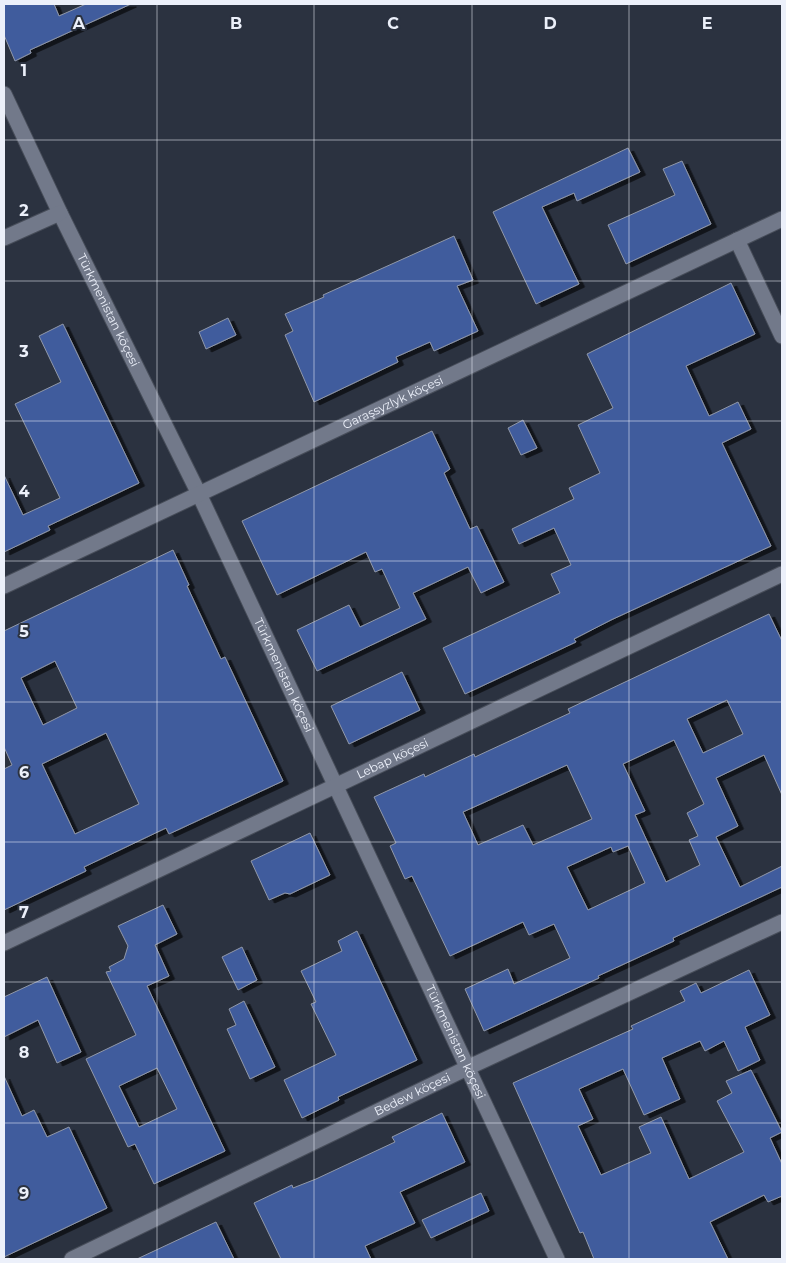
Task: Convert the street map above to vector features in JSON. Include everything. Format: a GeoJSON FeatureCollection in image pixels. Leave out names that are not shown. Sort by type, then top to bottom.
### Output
{"type":"FeatureCollection","features":[{"type":"Feature","properties":{"kind":"street","name":"Türkmenistan köçesi"},"geometry":{"type":"LineString","coordinates":[[4,94],[60,213],[199,494],[557,1259]]}},
{"type":"Feature","properties":{"kind":"street"},"geometry":{"type":"LineString","coordinates":[[4,238],[60,213]]}},
{"type":"Feature","properties":{"kind":"street","name":"Garaşsyzlyk köçesi"},"geometry":{"type":"LineString","coordinates":[[4,586],[782,219]]}},
{"type":"Feature","properties":{"kind":"street"},"geometry":{"type":"LineString","coordinates":[[737,240],[782,336]]}},
{"type":"Feature","properties":{"kind":"street","name":"Lebap köçesi"},"geometry":{"type":"LineString","coordinates":[[4,944],[782,574]]}},
{"type":"Feature","properties":{"kind":"street","name":"Bedew köçesi"},"geometry":{"type":"LineString","coordinates":[[72,1259],[467,1068],[782,922]]}},
{"type":"Feature","properties":{"kind":"building"},"geometry":{"type":"Polygon","coordinates":[[[4,4],[54,4],[59,16],[86,4],[131,4],[30,50],[31,53],[15,61],[4,35],[4,4]]]}},
{"type":"Feature","properties":{"kind":"building"},"geometry":{"type":"Polygon","coordinates":[[[628,148],[640,172],[577,201],[574,193],[542,207],[579,284],[536,304],[493,212],[628,148]]]}},
{"type":"Feature","properties":{"kind":"building"},"geometry":{"type":"Polygon","coordinates":[[[682,161],[711,224],[626,264],[608,225],[675,195],[663,169],[682,161]]]}},
{"type":"Feature","properties":{"kind":"building"},"geometry":{"type":"Polygon","coordinates":[[[454,236],[473,280],[457,286],[478,331],[434,351],[430,342],[396,357],[398,362],[314,402],[285,335],[293,331],[285,314],[454,236]]]}},
{"type":"Feature","properties":{"kind":"building"},"geometry":{"type":"Polygon","coordinates":[[[731,283],[755,334],[686,366],[709,416],[738,402],[751,429],[722,443],[771,546],[611,620],[574,639],[576,642],[465,694],[443,648],[560,593],[551,574],[571,565],[554,528],[519,544],[512,529],[574,499],[569,488],[600,473],[578,425],[613,408],[587,354],[731,283]]]}},
{"type":"Feature","properties":{"kind":"building"},"geometry":{"type":"Polygon","coordinates":[[[228,318],[236,335],[206,349],[199,332],[228,318]]]}},
{"type":"Feature","properties":{"kind":"building"},"geometry":{"type":"Polygon","coordinates":[[[63,324],[139,483],[48,526],[50,530],[4,552],[4,475],[23,515],[60,498],[15,404],[61,382],[39,336],[63,324]]]}},
{"type":"Feature","properties":{"kind":"building"},"geometry":{"type":"Polygon","coordinates":[[[523,420],[537,448],[521,455],[508,428],[523,420]]]}},
{"type":"Feature","properties":{"kind":"building"},"geometry":{"type":"Polygon","coordinates":[[[432,431],[450,469],[444,473],[470,529],[477,526],[504,582],[481,593],[468,567],[413,593],[426,619],[317,671],[297,630],[349,605],[360,627],[400,608],[382,569],[375,572],[366,552],[277,595],[242,521],[432,431]]]}},
{"type":"Feature","properties":{"kind":"building"},"geometry":{"type":"Polygon","coordinates":[[[173,550],[189,585],[187,586],[221,659],[225,657],[283,781],[169,834],[166,828],[84,867],[86,871],[4,910],[4,769],[12,765],[4,747],[4,631],[173,550]],[[55,661],[21,678],[43,725],[77,708],[55,661]],[[106,733],[42,764],[75,834],[139,804],[106,733]]]}},
{"type":"Feature","properties":{"kind":"building"},"geometry":{"type":"Polygon","coordinates":[[[769,614],[782,641],[782,795],[764,755],[716,778],[738,826],[716,837],[740,887],[782,866],[782,887],[673,938],[674,941],[598,976],[599,978],[484,1031],[465,989],[508,969],[514,984],[570,958],[554,924],[529,935],[523,922],[450,956],[412,876],[405,879],[390,846],[396,843],[374,797],[424,774],[425,777],[474,754],[475,757],[570,713],[568,709],[769,614]],[[727,700],[687,719],[703,753],[743,734],[727,700]],[[674,740],[623,764],[645,811],[635,815],[666,882],[700,865],[689,840],[698,836],[687,813],[704,804],[674,740]],[[567,765],[463,812],[478,845],[523,825],[533,845],[592,819],[567,765]],[[628,846],[613,852],[611,847],[567,867],[588,910],[645,883],[628,846]]]}},
{"type":"Feature","properties":{"kind":"building"},"geometry":{"type":"Polygon","coordinates":[[[402,672],[420,710],[349,744],[331,706],[402,672]]]}},
{"type":"Feature","properties":{"kind":"building"},"geometry":{"type":"Polygon","coordinates":[[[310,833],[330,875],[290,894],[285,893],[269,900],[251,861],[310,833]]]}},
{"type":"Feature","properties":{"kind":"building"},"geometry":{"type":"Polygon","coordinates":[[[163,905],[177,934],[155,945],[169,976],[147,986],[225,1151],[154,1184],[135,1144],[128,1147],[86,1059],[136,1035],[106,972],[111,971],[109,967],[124,959],[128,946],[118,926],[163,905]],[[157,1068],[119,1086],[139,1127],[177,1109],[157,1068]]]}},
{"type":"Feature","properties":{"kind":"building"},"geometry":{"type":"Polygon","coordinates":[[[357,931],[417,1060],[338,1097],[339,1100],[302,1118],[284,1080],[336,1055],[311,1004],[316,1002],[301,971],[342,951],[338,941],[357,931]]]}},
{"type":"Feature","properties":{"kind":"building"},"geometry":{"type":"Polygon","coordinates":[[[242,947],[257,980],[238,990],[222,957],[242,947]]]}},
{"type":"Feature","properties":{"kind":"building"},"geometry":{"type":"Polygon","coordinates":[[[749,970],[770,1015],[745,1027],[760,1060],[738,1071],[724,1041],[705,1051],[700,1041],[662,1058],[680,1099],[644,1115],[623,1069],[579,1089],[593,1119],[578,1126],[601,1175],[651,1153],[639,1127],[661,1117],[689,1179],[744,1152],[717,1101],[732,1093],[726,1081],[751,1070],[782,1132],[770,1138],[782,1164],[782,1196],[768,1202],[764,1195],[710,1222],[728,1259],[594,1259],[583,1232],[580,1233],[513,1083],[633,1029],[631,1026],[685,1001],[680,991],[696,983],[701,993],[749,970]]]}},
{"type":"Feature","properties":{"kind":"building"},"geometry":{"type":"Polygon","coordinates":[[[47,977],[81,1052],[57,1063],[38,1020],[4,1037],[4,997],[47,977]]]}},
{"type":"Feature","properties":{"kind":"building"},"geometry":{"type":"Polygon","coordinates":[[[244,1001],[275,1067],[250,1079],[227,1029],[236,1025],[229,1009],[244,1001]]]}},
{"type":"Feature","properties":{"kind":"building"},"geometry":{"type":"Polygon","coordinates":[[[4,1076],[22,1116],[34,1110],[47,1137],[69,1127],[107,1208],[4,1257],[4,1076]]]}},
{"type":"Feature","properties":{"kind":"building"},"geometry":{"type":"Polygon","coordinates":[[[442,1113],[465,1162],[400,1192],[415,1223],[365,1246],[371,1259],[281,1259],[254,1203],[292,1185],[293,1188],[316,1179],[395,1142],[392,1137],[442,1113]]]}},
{"type":"Feature","properties":{"kind":"building"},"geometry":{"type":"Polygon","coordinates":[[[481,1193],[489,1211],[431,1238],[422,1220],[481,1193]]]}},
{"type":"Feature","properties":{"kind":"building"},"geometry":{"type":"Polygon","coordinates":[[[216,1222],[234,1259],[137,1259],[216,1222]]]}}]}
